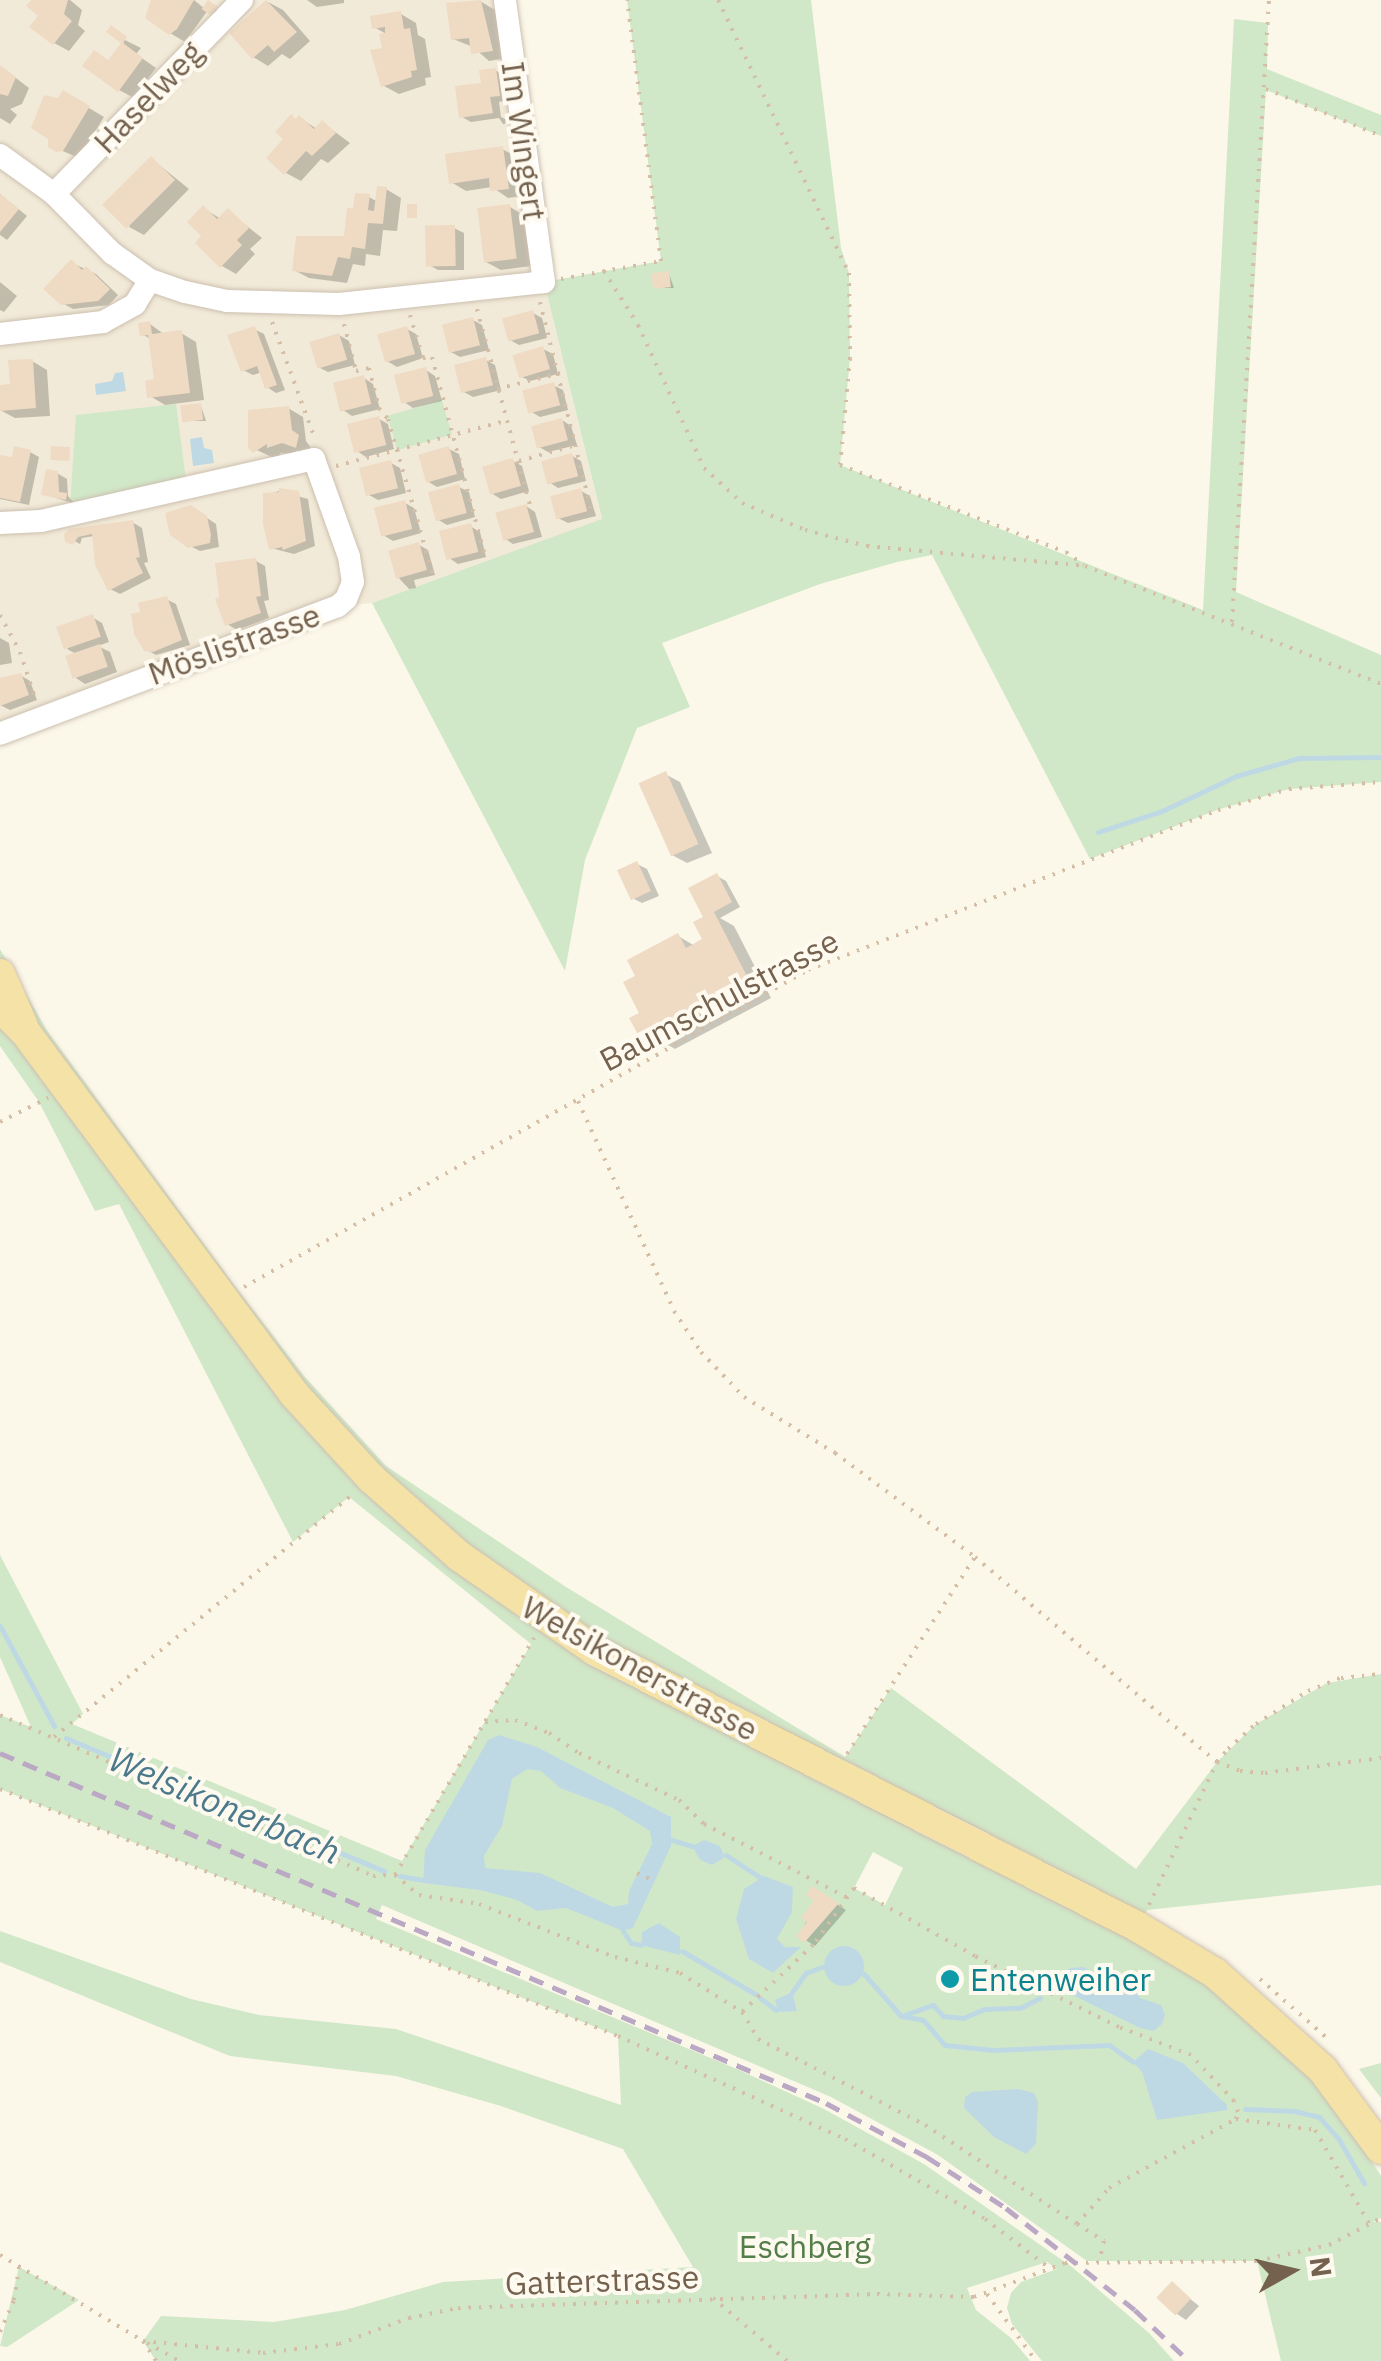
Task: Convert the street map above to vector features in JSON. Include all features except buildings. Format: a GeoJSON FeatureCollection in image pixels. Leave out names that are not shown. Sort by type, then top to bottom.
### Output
{"type":"FeatureCollection","features":[{"type":"Feature","properties":{"kind":"main road","name":"Welsikonerstrasse"},"geometry":{"type":"LineString","coordinates":[[0,974],[26,1033]]}},
{"type":"Feature","properties":{"kind":"main road","name":"Welsikonerstrasse"},"geometry":{"type":"LineString","coordinates":[[0,1007],[26,1033],[294,1394],[372,1479],[459,1556],[545,1618],[663,1687],[1138,1928],[1214,1973],[1291,2037],[1349,2101],[1381,2149]]}},
{"type":"Feature","properties":{"kind":"street","name":"Haselweg"},"geometry":{"type":"LineString","coordinates":[[54,194],[242,0]]}},
{"type":"Feature","properties":{"kind":"street","name":"Im Wingert"},"geometry":{"type":"LineString","coordinates":[[504,0],[539,283]]}},
{"type":"Feature","properties":{"kind":"street"},"geometry":{"type":"LineString","coordinates":[[0,155],[54,194],[112,253],[150,280],[185,292],[266,303],[339,304],[406,300],[539,283]]}},
{"type":"Feature","properties":{"kind":"street"},"geometry":{"type":"LineString","coordinates":[[0,334],[102,322],[135,304],[150,280]]}},
{"type":"Feature","properties":{"kind":"street"},"geometry":{"type":"LineString","coordinates":[[0,523],[41,521],[318,465]]}},
{"type":"Feature","properties":{"kind":"street","name":"Möslistrasse"},"geometry":{"type":"LineString","coordinates":[[0,734],[346,600],[353,571],[318,465]]}},
{"type":"Feature","properties":{"kind":"path"},"geometry":{"type":"LineString","coordinates":[[593,517],[539,283],[661,261],[627,0]]}},
{"type":"Feature","properties":{"kind":"path"},"geometry":{"type":"LineString","coordinates":[[718,0],[849,273],[850,358],[840,465],[1066,552],[1085,566],[1381,684]]}},
{"type":"Feature","properties":{"kind":"path"},"geometry":{"type":"LineString","coordinates":[[1232,622],[1269,0]]}},
{"type":"Feature","properties":{"kind":"path"},"geometry":{"type":"LineString","coordinates":[[1266,89],[1381,136]]}},
{"type":"Feature","properties":{"kind":"path"},"geometry":{"type":"LineString","coordinates":[[604,272],[638,325],[704,468],[742,504],[805,530],[868,546],[1085,566]]}},
{"type":"Feature","properties":{"kind":"path"},"geometry":{"type":"LineString","coordinates":[[472,290],[530,505]]}},
{"type":"Feature","properties":{"kind":"path"},"geometry":{"type":"LineString","coordinates":[[406,300],[423,358],[432,357],[485,556]]}},
{"type":"Feature","properties":{"kind":"path"},"geometry":{"type":"LineString","coordinates":[[266,303],[294,389],[304,402],[318,450],[318,465],[396,450],[506,421]]}},
{"type":"Feature","properties":{"kind":"path"},"geometry":{"type":"LineString","coordinates":[[339,304],[356,371],[370,368],[378,408],[388,419],[433,575]]}},
{"type":"Feature","properties":{"kind":"path"},"geometry":{"type":"LineString","coordinates":[[497,389],[560,374]]}},
{"type":"Feature","properties":{"kind":"path"},"geometry":{"type":"LineString","coordinates":[[519,461],[576,445]]}},
{"type":"Feature","properties":{"kind":"path"},"geometry":{"type":"LineString","coordinates":[[0,616],[20,652],[34,694]]}},
{"type":"Feature","properties":{"kind":"path","name":"Baumschulstrasse"},"geometry":{"type":"LineString","coordinates":[[223,1301],[808,970],[1218,810],[1288,789],[1381,782]]}},
{"type":"Feature","properties":{"kind":"path"},"geometry":{"type":"LineString","coordinates":[[0,1122],[58,1078]]}},
{"type":"Feature","properties":{"kind":"path"},"geometry":{"type":"LineString","coordinates":[[578,1101],[663,1290],[707,1360],[744,1398],[835,1452],[975,1556],[1217,1762],[1240,1771],[1265,1773],[1381,1758]]}},
{"type":"Feature","properties":{"kind":"path"},"geometry":{"type":"LineString","coordinates":[[54,1737],[372,1479]]}},
{"type":"Feature","properties":{"kind":"path"},"geometry":{"type":"LineString","coordinates":[[845,1757],[975,1556]]}},
{"type":"Feature","properties":{"kind":"path"},"geometry":{"type":"LineString","coordinates":[[395,1875],[545,1618]]}},
{"type":"Feature","properties":{"kind":"path"},"geometry":{"type":"LineString","coordinates":[[1138,1928],[1217,1762],[1256,1724],[1308,1691],[1341,1678],[1381,1674]]}},
{"type":"Feature","properties":{"kind":"path"},"geometry":{"type":"LineString","coordinates":[[0,1715],[374,1876],[395,1875],[419,1895],[467,1901],[615,1958],[674,1970],[742,2012],[758,2039],[925,2126],[1104,2240],[1100,2261]]}},
{"type":"Feature","properties":{"kind":"path"},"geometry":{"type":"LineString","coordinates":[[485,1722],[515,1720],[549,1733],[579,1753],[679,1800],[704,1824],[848,1898]]}},
{"type":"Feature","properties":{"kind":"path"},"geometry":{"type":"LineString","coordinates":[[0,1789],[618,2036],[892,2164],[985,2219],[1048,2266]]}},
{"type":"Feature","properties":{"kind":"path"},"geometry":{"type":"LineString","coordinates":[[636,1873],[656,1882]]}},
{"type":"Feature","properties":{"kind":"path"},"geometry":{"type":"LineString","coordinates":[[742,2012],[812,1944],[854,1888],[1088,2012],[1191,2055],[1234,2101],[1236,2118]]}},
{"type":"Feature","properties":{"kind":"path"},"geometry":{"type":"LineString","coordinates":[[1077,2224],[1109,2188],[1236,2118],[1315,2130],[1368,2223]]}},
{"type":"Feature","properties":{"kind":"path"},"geometry":{"type":"LineString","coordinates":[[1036,2361],[988,2294],[1048,2266],[1100,2261],[1257,2261],[1328,2244],[1381,2218]]}},
{"type":"Feature","properties":{"kind":"path"},"geometry":{"type":"LineString","coordinates":[[0,2256],[179,2361]]}},
{"type":"Feature","properties":{"kind":"path"},"geometry":{"type":"LineString","coordinates":[[0,2332],[14,2300],[19,2267]]}},
{"type":"Feature","properties":{"kind":"path","name":"Gatterstrasse"},"geometry":{"type":"LineString","coordinates":[[142,2341],[263,2354],[339,2344],[408,2318],[458,2308],[713,2298],[988,2294]]}},
{"type":"Feature","properties":{"kind":"path"},"geometry":{"type":"LineString","coordinates":[[713,2298],[787,2361]]}},
{"type":"Feature","properties":{"kind":"path"},"geometry":{"type":"LineString","coordinates":[[142,2341],[156,2361]]}},
{"type":"Feature","properties":{"kind":"shaded area"},"geometry":{"type":"Polygon","coordinates":[[[0,0],[505,0],[544,282],[602,520],[372,603],[338,606],[0,734],[0,0]]]}},
{"type":"Feature","properties":{"kind":"green space"},"geometry":{"type":"Polygon","coordinates":[[[627,0],[811,0],[841,248],[849,273],[850,358],[840,465],[1203,610],[1234,19],[1268,23],[1267,69],[1381,115],[1381,136],[1266,90],[1236,592],[1381,655],[1381,782],[1289,789],[1217,810],[1090,859],[932,555],[897,562],[820,584],[662,643],[690,707],[637,728],[585,860],[565,971],[372,603],[602,519],[544,282],[661,261],[627,0]]]}},
{"type":"Feature","properties":{"kind":"green space"},"geometry":{"type":"Polygon","coordinates":[[[442,400],[452,435],[397,450],[387,416],[442,400]]]}},
{"type":"Feature","properties":{"kind":"green space"},"geometry":{"type":"Polygon","coordinates":[[[176,404],[186,480],[70,506],[76,415],[176,404]]]}},
{"type":"Feature","properties":{"kind":"green space","name":"Eschberg"},"geometry":{"type":"Polygon","coordinates":[[[0,949],[48,1032],[238,1290],[304,1376],[386,1466],[566,1587],[845,1757],[891,1688],[1136,1869],[1217,1762],[1256,1724],[1327,1683],[1381,1674],[1381,1885],[1147,1910],[1138,1927],[1294,2056],[1381,2176],[1381,2218],[1373,2222],[1381,2222],[1381,2361],[1281,2361],[1257,2261],[1087,2261],[938,2155],[831,2097],[382,1905],[376,1919],[737,2069],[824,2109],[924,2164],[1072,2267],[1149,2333],[1174,2361],[1042,2361],[1012,2324],[1007,2308],[1011,2293],[1021,2282],[1057,2269],[1047,2262],[967,2288],[976,2310],[1011,2338],[1030,2361],[156,2361],[143,2341],[161,2316],[274,2322],[345,2310],[443,2282],[693,2267],[623,2149],[501,2106],[396,2076],[230,2056],[0,1962],[0,1931],[191,1999],[259,2015],[396,2029],[621,2105],[618,2036],[0,1789],[0,1715],[31,1727],[0,1657],[0,1555],[83,1714],[72,1724],[402,1861],[531,1644],[349,1497],[293,1542],[119,1204],[95,1211],[39,1102],[0,1046],[0,949]],[[873,1852],[854,1888],[885,1905],[903,1868],[873,1852]]]}},
{"type":"Feature","properties":{"kind":"green space"},"geometry":{"type":"Polygon","coordinates":[[[1381,2063],[1381,2098],[1359,2069],[1381,2063]]]}},
{"type":"Feature","properties":{"kind":"green space"},"geometry":{"type":"Polygon","coordinates":[[[19,2267],[79,2300],[7,2347],[0,2346],[19,2267]]]}},
{"type":"Feature","properties":{"kind":"water"},"geometry":{"type":"Polygon","coordinates":[[[123,372],[126,391],[96,395],[95,384],[112,381],[115,373],[123,372]]]}},
{"type":"Feature","properties":{"kind":"water"},"geometry":{"type":"Polygon","coordinates":[[[202,437],[204,448],[212,450],[214,463],[193,466],[190,439],[202,437]]]}},
{"type":"Feature","properties":{"kind":"water"},"geometry":{"type":"Polygon","coordinates":[[[499,1735],[537,1747],[671,1817],[671,1846],[633,1928],[623,1931],[566,1908],[537,1911],[517,1900],[480,1890],[423,1883],[425,1850],[488,1740],[499,1735]],[[527,1769],[512,1779],[502,1826],[484,1856],[485,1868],[540,1873],[613,1907],[628,1904],[629,1891],[652,1844],[650,1831],[613,1808],[560,1788],[541,1771],[527,1769]]]}},
{"type":"Feature","properties":{"kind":"water"},"geometry":{"type":"Polygon","coordinates":[[[704,1840],[720,1846],[725,1857],[712,1865],[700,1860],[692,1846],[704,1840]]]}},
{"type":"Feature","properties":{"kind":"water"},"geometry":{"type":"Polygon","coordinates":[[[764,1876],[793,1887],[792,1912],[777,1939],[785,1947],[801,1947],[773,1973],[749,1959],[736,1919],[744,1889],[764,1876]]]}},
{"type":"Feature","properties":{"kind":"water"},"geometry":{"type":"Polygon","coordinates":[[[659,1923],[680,1937],[680,1955],[641,1945],[642,1932],[659,1923]]]}},
{"type":"Feature","properties":{"kind":"water"},"geometry":{"type":"Polygon","coordinates":[[[844,1946],[858,1952],[864,1966],[858,1980],[844,1986],[830,1980],[824,1966],[830,1952],[844,1946]]]}},
{"type":"Feature","properties":{"kind":"water"},"geometry":{"type":"Polygon","coordinates":[[[1084,1967],[1117,1986],[1132,1986],[1140,1998],[1161,2005],[1165,2015],[1162,2024],[1154,2031],[1140,2028],[1050,1984],[1070,1968],[1084,1967]]]}},
{"type":"Feature","properties":{"kind":"water"},"geometry":{"type":"Polygon","coordinates":[[[792,1992],[797,2011],[778,2012],[775,2000],[792,1992]]]}},
{"type":"Feature","properties":{"kind":"water"},"geometry":{"type":"Polygon","coordinates":[[[1148,2049],[1183,2063],[1227,2105],[1227,2110],[1157,2120],[1142,2072],[1133,2062],[1148,2049]]]}},
{"type":"Feature","properties":{"kind":"water"},"geometry":{"type":"Polygon","coordinates":[[[1018,2089],[1034,2093],[1038,2101],[1036,2144],[1026,2154],[994,2137],[964,2108],[965,2097],[972,2092],[1018,2089]]]}},
{"type":"Feature","properties":{"kind":"waterway"},"geometry":{"type":"LineString","coordinates":[[1098,832],[1162,811],[1236,776],[1299,758],[1381,757]]}},
{"type":"Feature","properties":{"kind":"waterway","name":"Welsikonerbach"},"geometry":{"type":"LineString","coordinates":[[0,1626],[54,1726]]}},
{"type":"Feature","properties":{"kind":"waterway","name":"Welsikonerbach"},"geometry":{"type":"LineString","coordinates":[[66,1738],[384,1871]]}},
{"type":"Feature","properties":{"kind":"waterway"},"geometry":{"type":"LineString","coordinates":[[672,1840],[692,1846]]}},
{"type":"Feature","properties":{"kind":"waterway"},"geometry":{"type":"LineString","coordinates":[[726,1855],[761,1878]]}},
{"type":"Feature","properties":{"kind":"waterway","name":"Welsikonerbach"},"geometry":{"type":"LineString","coordinates":[[400,1876],[422,1880]]}},
{"type":"Feature","properties":{"kind":"waterway","name":"Welsikonerbach"},"geometry":{"type":"LineString","coordinates":[[623,1931],[631,1943],[641,1945]]}},
{"type":"Feature","properties":{"kind":"waterway","name":"Welsikonerbach"},"geometry":{"type":"LineString","coordinates":[[682,1951],[757,1995]]}},
{"type":"Feature","properties":{"kind":"waterway","name":"Welsikonerbach"},"geometry":{"type":"LineString","coordinates":[[792,1992],[806,1973],[822,1967]]}},
{"type":"Feature","properties":{"kind":"waterway","name":"Welsikonerbach"},"geometry":{"type":"LineString","coordinates":[[864,1974],[901,2016],[923,2020],[945,2045],[993,2050],[1109,2045],[1133,2062]]}},
{"type":"Feature","properties":{"kind":"waterway","name":"Welsikonerbach"},"geometry":{"type":"LineString","coordinates":[[760,1998],[776,2010]]}},
{"type":"Feature","properties":{"kind":"waterway"},"geometry":{"type":"LineString","coordinates":[[904,2015],[933,2005],[943,2016],[963,2018],[984,2009],[1020,2008],[1040,1998]]}},
{"type":"Feature","properties":{"kind":"waterway","name":"Welsikonerbach"},"geometry":{"type":"LineString","coordinates":[[1245,2109],[1294,2111],[1319,2117],[1338,2138],[1364,2183]]}},
{"type":"Feature","properties":{"kind":"railway"},"geometry":{"type":"LineString","coordinates":[[0,1753],[826,2103],[927,2157],[1006,2208],[1135,2310],[1189,2361]]}},
{"type":"Feature","properties":{"kind":"place","name":"Entenweiher"},"geometry":{"type":"Point","coordinates":[950,1979]}}]}
